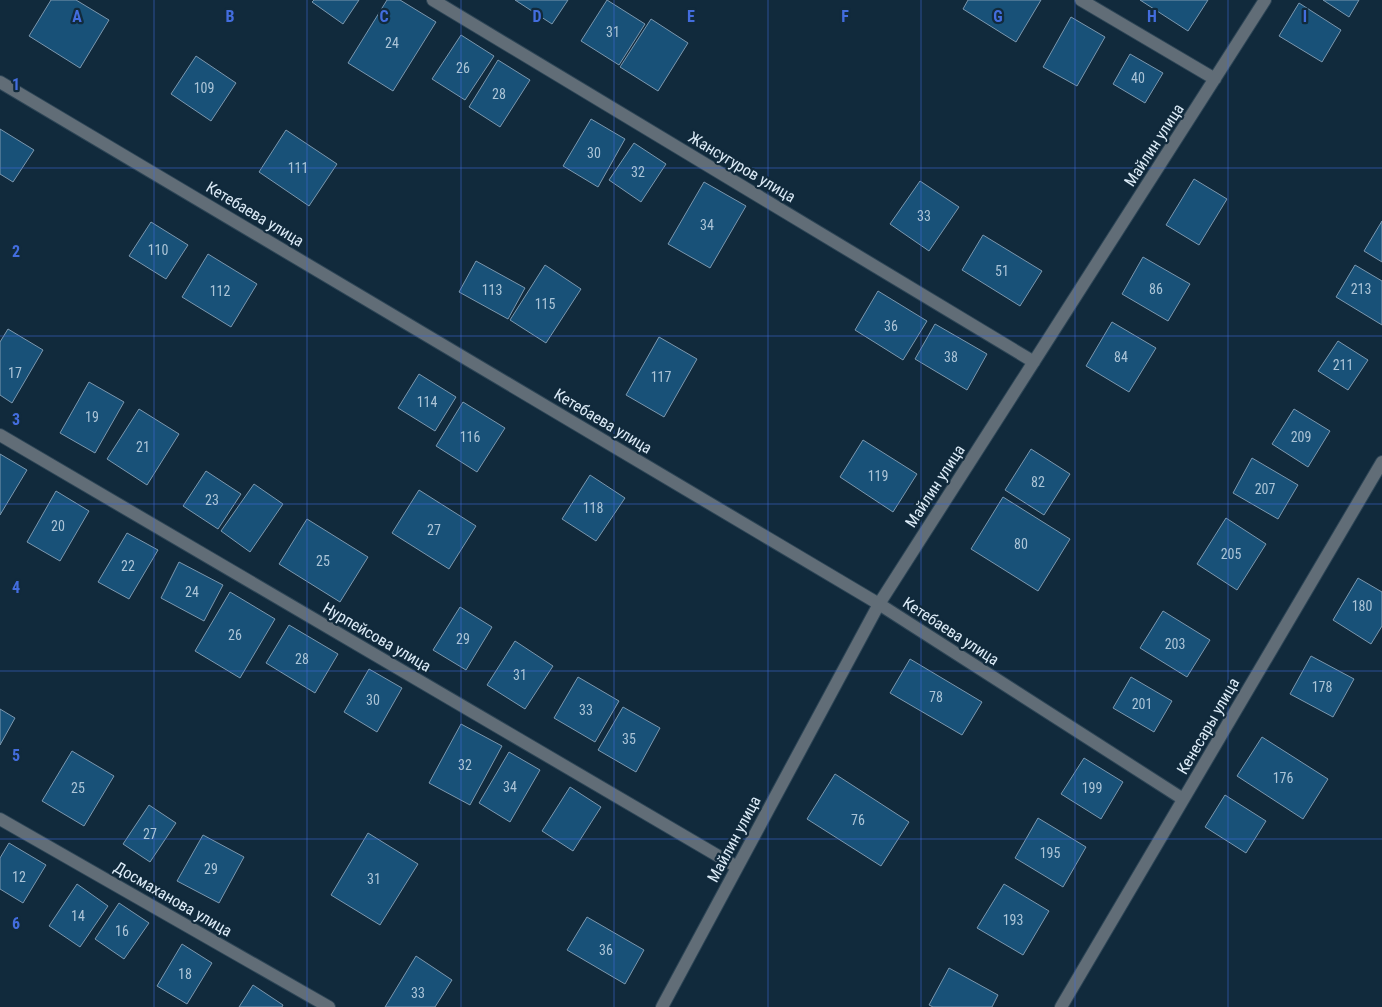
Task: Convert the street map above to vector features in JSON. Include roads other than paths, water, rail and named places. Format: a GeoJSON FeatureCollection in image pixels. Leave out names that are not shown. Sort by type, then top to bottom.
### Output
{"type":"FeatureCollection","features":[{"type":"Feature","properties":{"kind":"street","name":"Жансугуров улица"},"geometry":{"type":"LineString","coordinates":[[433,0],[1034,362]]}},
{"type":"Feature","properties":{"kind":"street"},"geometry":{"type":"LineString","coordinates":[[1081,0],[1215,79]]}},
{"type":"Feature","properties":{"kind":"street","name":"Майлин улица"},"geometry":{"type":"LineString","coordinates":[[662,1007],[879,604],[1266,0]]}},
{"type":"Feature","properties":{"kind":"street","name":"Кетебаева улица"},"geometry":{"type":"LineString","coordinates":[[0,82],[879,604],[1184,800]]}},
{"type":"Feature","properties":{"kind":"street","name":"Нурпейсова улица"},"geometry":{"type":"LineString","coordinates":[[0,435],[737,868]]}},
{"type":"Feature","properties":{"kind":"street","name":"Кенесары улица"},"geometry":{"type":"LineString","coordinates":[[1061,1007],[1382,462]]}},
{"type":"Feature","properties":{"kind":"street","name":"Досмаханова улица"},"geometry":{"type":"LineString","coordinates":[[0,819],[329,1007]]}}]}
